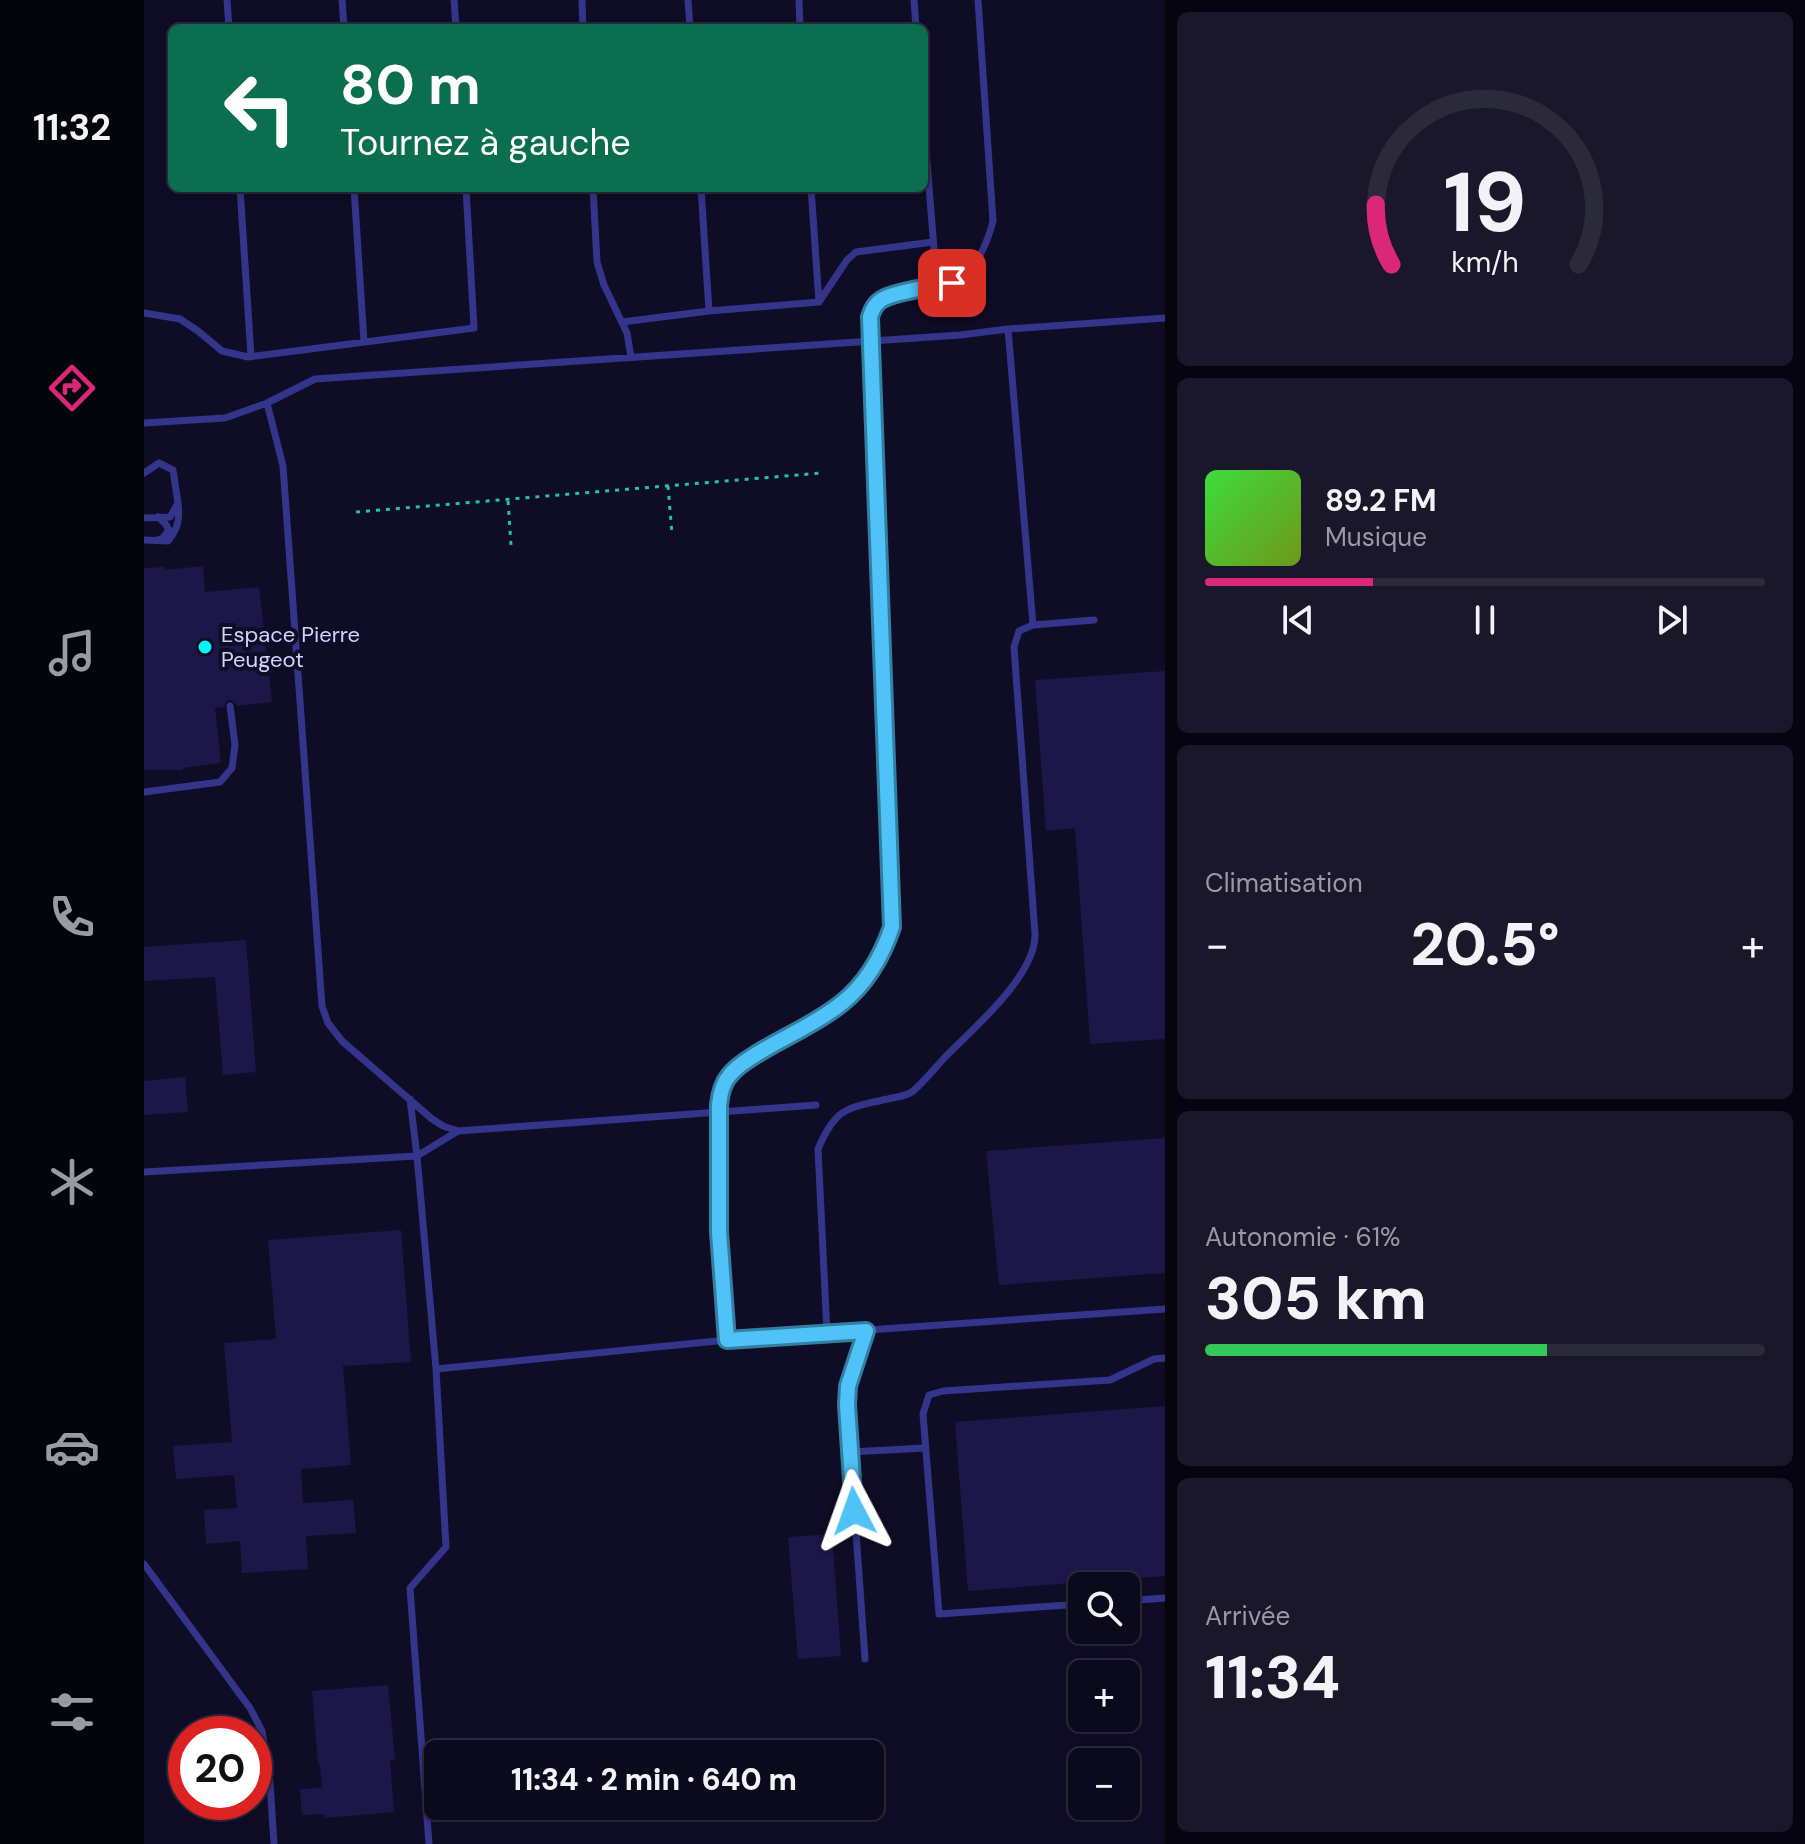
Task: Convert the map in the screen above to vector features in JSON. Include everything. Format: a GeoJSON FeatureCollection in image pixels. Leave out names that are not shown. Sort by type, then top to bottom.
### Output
{"type":"FeatureCollection","features":[{"type":"Feature","properties":{"kind":"lane"},"geometry":{"type":"LineString","coordinates":[[227,0],[229,24]]}},
{"type":"Feature","properties":{"kind":"lane"},"geometry":{"type":"LineString","coordinates":[[342,0],[344,24]]}},
{"type":"Feature","properties":{"kind":"lane"},"geometry":{"type":"LineString","coordinates":[[454,0],[456,24]]}},
{"type":"Feature","properties":{"kind":"lane"},"geometry":{"type":"LineString","coordinates":[[582,0],[583,24]]}},
{"type":"Feature","properties":{"kind":"lane"},"geometry":{"type":"LineString","coordinates":[[688,0],[690,24]]}},
{"type":"Feature","properties":{"kind":"lane"},"geometry":{"type":"LineString","coordinates":[[799,0],[800,24]]}},
{"type":"Feature","properties":{"kind":"lane"},"geometry":{"type":"LineString","coordinates":[[914,0],[916,24]]}},
{"type":"Feature","properties":{"kind":"lane"},"geometry":{"type":"LineString","coordinates":[[727,1340],[719,1232],[721,1091],[729,1076],[745,1062],[814,1022],[860,986],[875,966],[892,927],[870,317],[878,301],[962,278],[983,249],[993,221],[978,0]]}},
{"type":"Feature","properties":{"kind":"lane"},"geometry":{"type":"LineString","coordinates":[[928,177],[937,286]]}},
{"type":"Feature","properties":{"kind":"lane"},"geometry":{"type":"LineString","coordinates":[[240,192],[251,356]]}},
{"type":"Feature","properties":{"kind":"lane"},"geometry":{"type":"LineString","coordinates":[[354,192],[364,342]]}},
{"type":"Feature","properties":{"kind":"lane"},"geometry":{"type":"LineString","coordinates":[[144,313],[180,319],[222,351],[251,356],[474,328],[466,192]]}},
{"type":"Feature","properties":{"kind":"lane"},"geometry":{"type":"LineString","coordinates":[[593,192],[597,262],[604,285],[627,333],[631,357]]}},
{"type":"Feature","properties":{"kind":"lane"},"geometry":{"type":"LineString","coordinates":[[701,192],[709,311]]}},
{"type":"Feature","properties":{"kind":"lane"},"geometry":{"type":"LineString","coordinates":[[811,192],[819,302]]}},
{"type":"Feature","properties":{"kind":"lane"},"geometry":{"type":"LineString","coordinates":[[819,302],[847,260],[856,252],[933,242]]}},
{"type":"Feature","properties":{"kind":"lane"},"geometry":{"type":"LineString","coordinates":[[622,322],[819,302]]}},
{"type":"Feature","properties":{"kind":"lane"},"geometry":{"type":"LineString","coordinates":[[144,423],[225,418],[267,403],[315,379],[1165,318]]}},
{"type":"Feature","properties":{"kind":"lane"},"geometry":{"type":"LineString","coordinates":[[1008,329],[1033,625]]}},
{"type":"Feature","properties":{"kind":"lane"},"geometry":{"type":"LineString","coordinates":[[267,403],[283,466],[322,1006],[328,1023],[342,1041],[432,1119],[458,1131],[816,1105]]}},
{"type":"Feature","properties":{"kind":"lane"},"geometry":{"type":"LineString","coordinates":[[144,473],[159,463],[173,470],[180,515],[177,530],[168,541],[144,540]]}},
{"type":"Feature","properties":{"kind":"lane"},"geometry":{"type":"LineString","coordinates":[[144,518],[170,517],[178,503]]}},
{"type":"Feature","properties":{"kind":"lane"},"geometry":{"type":"LineString","coordinates":[[155,541],[162,539],[169,530],[158,517]]}},
{"type":"Feature","properties":{"kind":"lane"},"geometry":{"type":"LineString","coordinates":[[827,1333],[818,1149],[826,1129],[846,1110],[910,1094],[1009,992],[1033,951],[1035,934],[1014,647],[1019,631],[1033,625],[1094,620]]}},
{"type":"Feature","properties":{"kind":"lane"},"geometry":{"type":"LineString","coordinates":[[144,792],[220,782],[232,768],[235,745],[230,706]]}},
{"type":"Feature","properties":{"kind":"lane"},"geometry":{"type":"LineString","coordinates":[[410,1099],[436,1369],[446,1547],[410,1588],[429,1844]]}},
{"type":"Feature","properties":{"kind":"lane"},"geometry":{"type":"LineString","coordinates":[[144,1172],[417,1156],[458,1131]]}},
{"type":"Feature","properties":{"kind":"lane"},"geometry":{"type":"LineString","coordinates":[[436,1369],[727,1340],[1165,1309]]}},
{"type":"Feature","properties":{"kind":"lane"},"geometry":{"type":"LineString","coordinates":[[865,1659],[847,1405],[848,1386],[866,1331]]}},
{"type":"Feature","properties":{"kind":"lane"},"geometry":{"type":"LineString","coordinates":[[1068,1605],[939,1614],[923,1414],[929,1395],[943,1391],[1110,1380],[1154,1359],[1165,1358]]}},
{"type":"Feature","properties":{"kind":"lane"},"geometry":{"type":"LineString","coordinates":[[850,1452],[925,1448]]}},
{"type":"Feature","properties":{"kind":"lane"},"geometry":{"type":"LineString","coordinates":[[144,1564],[250,1708],[262,1731],[270,1783],[274,1844]]}},
{"type":"Feature","properties":{"kind":"lane"},"geometry":{"type":"LineString","coordinates":[[1140,1600],[1165,1598]]}},
{"type":"Feature","properties":{"kind":"path"},"geometry":{"type":"LineString","coordinates":[[356,512],[821,473]]}},
{"type":"Feature","properties":{"kind":"path"},"geometry":{"type":"LineString","coordinates":[[668,486],[672,534]]}},
{"type":"Feature","properties":{"kind":"path"},"geometry":{"type":"LineString","coordinates":[[508,499],[511,545]]}},
{"type":"Feature","properties":{"kind":"building","name":"Espace Pierre Peugeot"},"geometry":{"type":"Polygon","coordinates":[[[203,566],[205,592],[259,587],[272,702],[237,706],[230,700],[224,707],[215,708],[221,763],[183,770],[144,770],[144,568],[164,567],[165,570],[203,566]]]}},
{"type":"Feature","properties":{"kind":"building"},"geometry":{"type":"Polygon","coordinates":[[[1165,671],[1165,1039],[1090,1044],[1075,828],[1046,831],[1035,680],[1165,671]]]}},
{"type":"Feature","properties":{"kind":"building"},"geometry":{"type":"Polygon","coordinates":[[[246,940],[256,1072],[223,1075],[215,977],[144,981],[144,947],[246,940]]]}},
{"type":"Feature","properties":{"kind":"building"},"geometry":{"type":"Polygon","coordinates":[[[185,1077],[188,1112],[144,1115],[144,1081],[185,1077]]]}},
{"type":"Feature","properties":{"kind":"building"},"geometry":{"type":"Polygon","coordinates":[[[1165,1138],[1165,1273],[999,1285],[986,1151],[1165,1138]]]}},
{"type":"Feature","properties":{"kind":"building"},"geometry":{"type":"Polygon","coordinates":[[[401,1230],[411,1362],[343,1366],[351,1465],[301,1469],[303,1503],[353,1500],[356,1533],[306,1536],[308,1569],[242,1573],[240,1541],[206,1544],[204,1510],[237,1508],[234,1475],[176,1479],[173,1446],[232,1442],[224,1343],[276,1339],[268,1240],[401,1230]]]}},
{"type":"Feature","properties":{"kind":"building"},"geometry":{"type":"Polygon","coordinates":[[[1165,1406],[1165,1576],[1140,1578],[1140,1572],[1068,1572],[1068,1583],[968,1591],[955,1422],[1165,1406]]]}},
{"type":"Feature","properties":{"kind":"building"},"geometry":{"type":"Polygon","coordinates":[[[832,1534],[841,1656],[798,1659],[788,1537],[832,1534]]]}},
{"type":"Feature","properties":{"kind":"building"},"geometry":{"type":"Polygon","coordinates":[[[388,1685],[395,1760],[390,1760],[394,1812],[324,1818],[325,1814],[302,1815],[300,1789],[322,1788],[312,1691],[388,1685]]]}},
{"type":"Feature","properties":{"kind":"place","name":"Espace Pierre Peugeot"},"geometry":{"type":"Point","coordinates":[205,647]}},
{"type":"Feature","properties":{"kind":"route"},"geometry":{"type":"LineString","coordinates":[[854,1511],[848,1386],[866,1331],[727,1340],[719,1232],[719,1105],[721,1091],[729,1076],[745,1062],[814,1022],[860,986],[875,966],[892,927],[869,324],[878,301],[952,283]]}}]}
